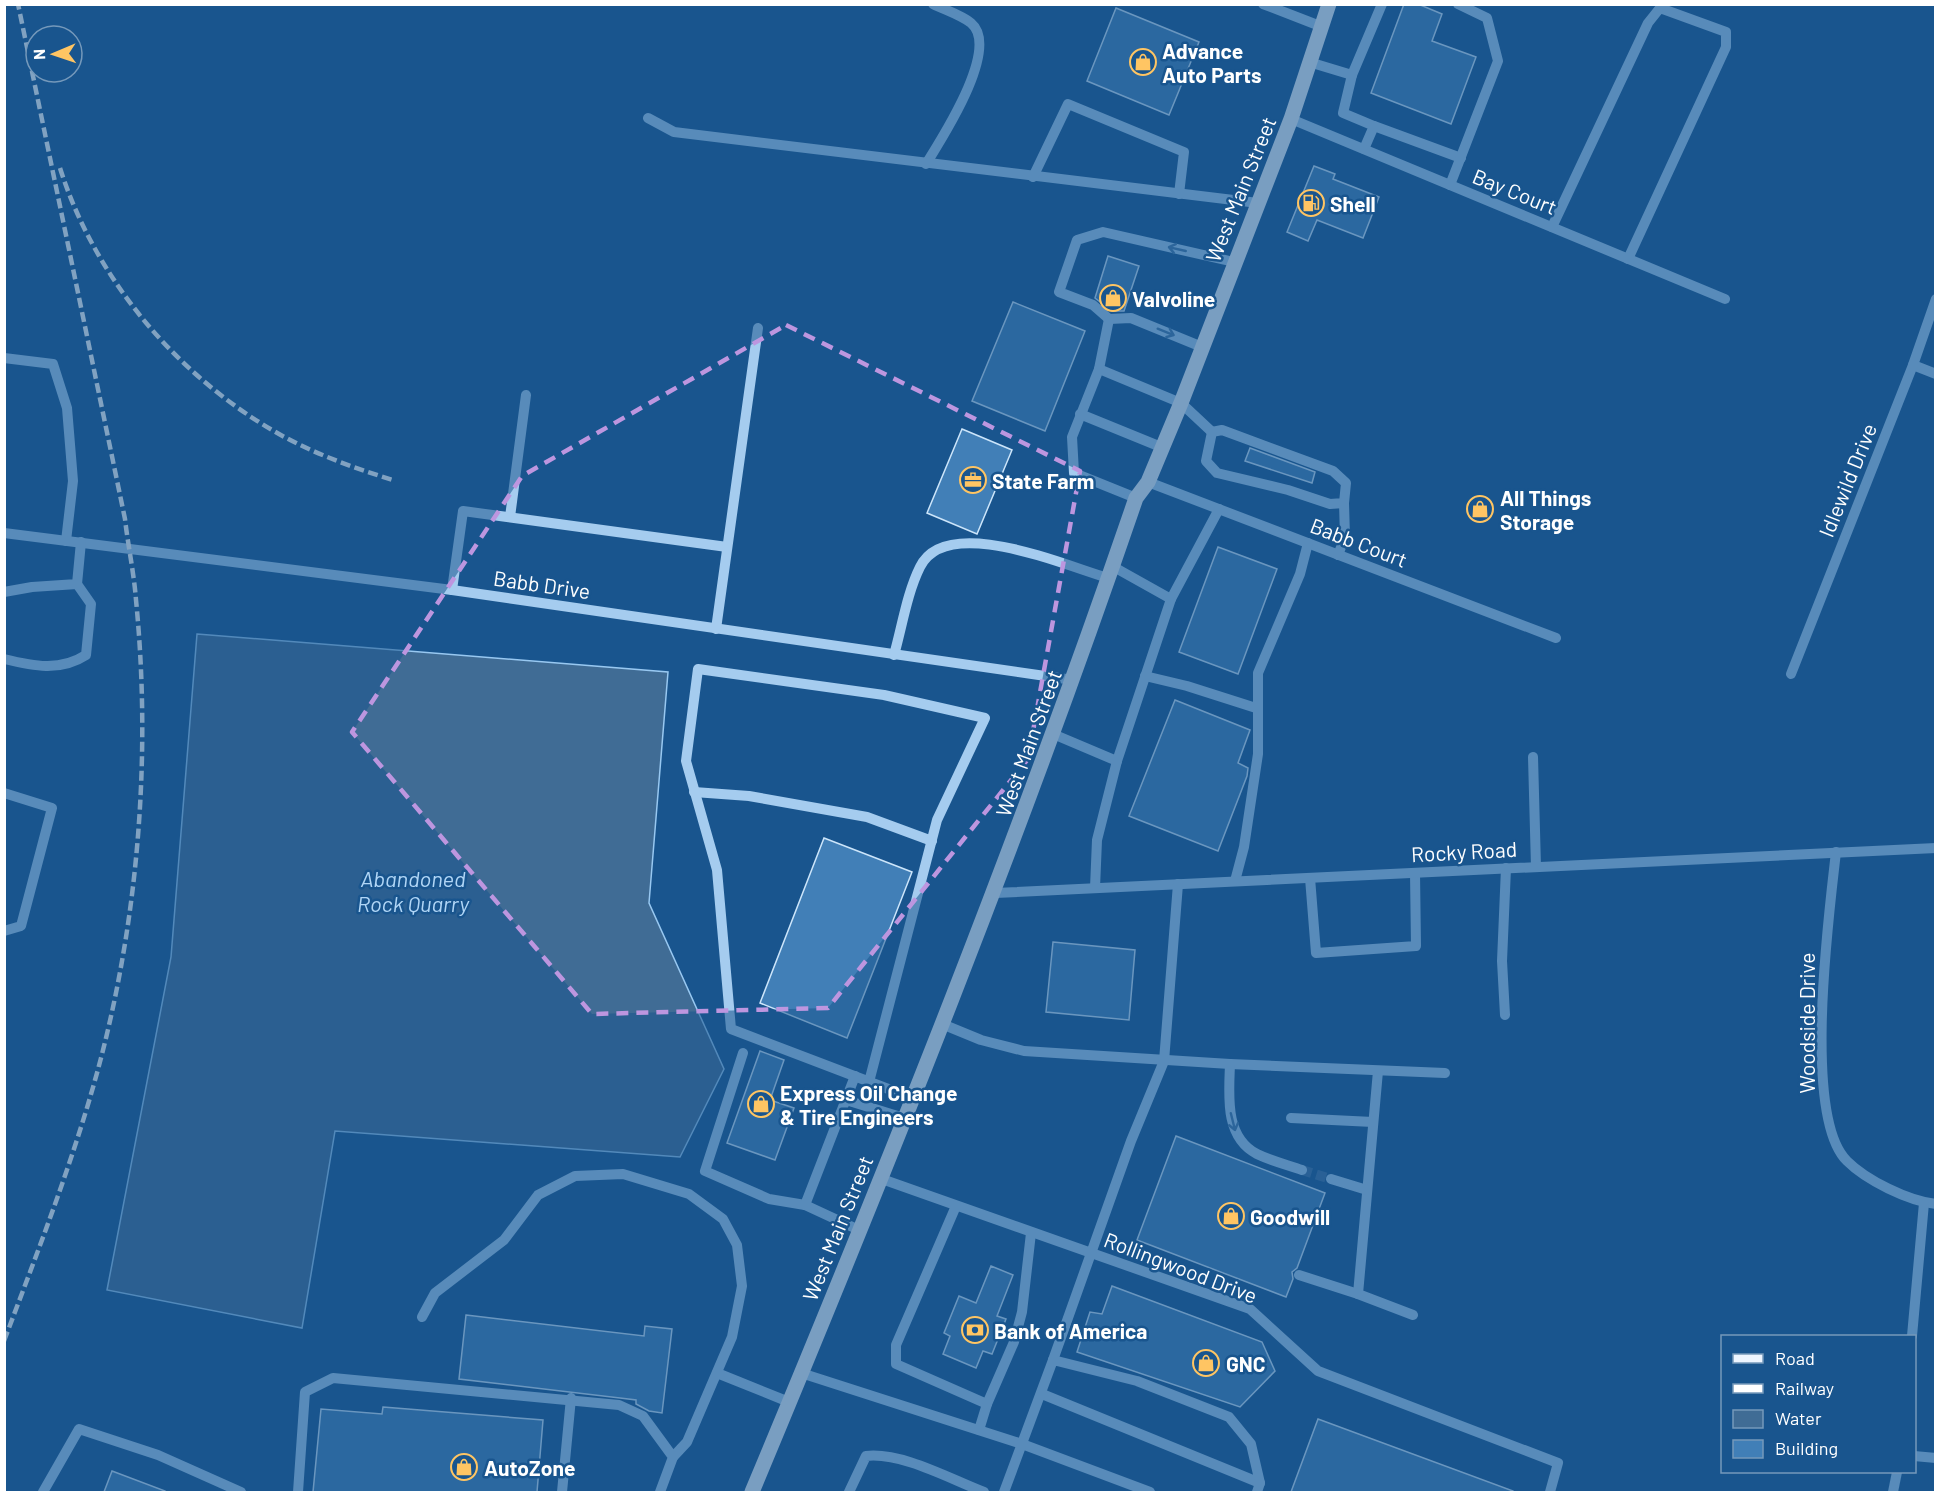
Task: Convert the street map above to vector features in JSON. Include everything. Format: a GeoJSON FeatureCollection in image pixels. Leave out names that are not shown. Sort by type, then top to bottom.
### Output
{"type":"FeatureCollection","features":[{"type":"Feature","properties":{"kind":"main road","name":"West Main Street"},"geometry":{"type":"LineString","coordinates":[[752,1492],[995,893],[1073,680],[1136,498],[1148,482],[1202,347],[1291,119],[1329,4]]}},
{"type":"Feature","properties":{"kind":"street"},"geometry":{"type":"LineString","coordinates":[[926,164],[947,130],[981,54],[979,37],[972,23],[933,4]]}},
{"type":"Feature","properties":{"kind":"street"},"geometry":{"type":"LineString","coordinates":[[1263,4],[1320,26]]}},
{"type":"Feature","properties":{"kind":"street"},"geometry":{"type":"LineString","coordinates":[[1382,4],[1352,75],[1343,113],[1461,158]]}},
{"type":"Feature","properties":{"kind":"street"},"geometry":{"type":"LineString","coordinates":[[1450,185],[1498,61],[1487,18],[1458,4]]}},
{"type":"Feature","properties":{"kind":"street"},"geometry":{"type":"LineString","coordinates":[[1552,227],[1648,23],[1659,8],[1700,21],[1726,32],[1726,47],[1628,259]]}},
{"type":"Feature","properties":{"kind":"street"},"geometry":{"type":"LineString","coordinates":[[1309,62],[1352,75]]}},
{"type":"Feature","properties":{"kind":"street"},"geometry":{"type":"LineString","coordinates":[[1033,177],[1068,104],[1185,152],[1179,194]]}},
{"type":"Feature","properties":{"kind":"street"},"geometry":{"type":"LineString","coordinates":[[648,118],[674,132],[1258,203]]}},
{"type":"Feature","properties":{"kind":"street","name":"Bay Court"},"geometry":{"type":"LineString","coordinates":[[1291,119],[1725,299]]}},
{"type":"Feature","properties":{"kind":"street"},"geometry":{"type":"LineString","coordinates":[[1364,149],[1374,126]]}},
{"type":"Feature","properties":{"kind":"street"},"geometry":{"type":"LineString","coordinates":[[1202,347],[1131,318],[1109,319],[1092,305],[1059,292],[1077,240],[1103,232],[1234,262]]}},
{"type":"Feature","properties":{"kind":"street","name":"Idlewild Drive"},"geometry":{"type":"LineString","coordinates":[[1791,674],[1913,365],[1935,299]]}},
{"type":"Feature","properties":{"kind":"street"},"geometry":{"type":"LineString","coordinates":[[1109,319],[1099,369],[1072,437],[1074,473],[1136,498]]}},
{"type":"Feature","properties":{"kind":"street"},"geometry":{"type":"LineString","coordinates":[[716,629],[758,328]]}},
{"type":"Feature","properties":{"kind":"street"},"geometry":{"type":"LineString","coordinates":[[4,358],[53,364],[67,408],[72,471],[66,541]]}},
{"type":"Feature","properties":{"kind":"street"},"geometry":{"type":"LineString","coordinates":[[1913,365],[1935,374]]}},
{"type":"Feature","properties":{"kind":"street"},"geometry":{"type":"LineString","coordinates":[[1099,369],[1180,403],[1212,432]]}},
{"type":"Feature","properties":{"kind":"street"},"geometry":{"type":"LineString","coordinates":[[510,517],[526,395]]}},
{"type":"Feature","properties":{"kind":"street"},"geometry":{"type":"LineString","coordinates":[[1080,414],[1161,447]]}},
{"type":"Feature","properties":{"kind":"street"},"geometry":{"type":"LineString","coordinates":[[1212,432],[1222,430],[1333,471],[1346,483],[1345,537],[1338,555]]}},
{"type":"Feature","properties":{"kind":"street"},"geometry":{"type":"LineString","coordinates":[[1212,432],[1206,461],[1217,473],[1288,490],[1330,504],[1344,502]]}},
{"type":"Feature","properties":{"kind":"street","name":"Babb Court"},"geometry":{"type":"LineString","coordinates":[[1148,482],[1556,638]]}},
{"type":"Feature","properties":{"kind":"street"},"geometry":{"type":"LineString","coordinates":[[1095,888],[1097,840],[1117,761],[1171,598],[1219,509]]}},
{"type":"Feature","properties":{"kind":"street"},"geometry":{"type":"LineString","coordinates":[[452,590],[463,511],[727,547]]}},
{"type":"Feature","properties":{"kind":"street","name":"Babb Drive"},"geometry":{"type":"LineString","coordinates":[[4,533],[452,590],[1073,680]]}},
{"type":"Feature","properties":{"kind":"street"},"geometry":{"type":"LineString","coordinates":[[894,655],[920,566],[929,554],[944,546],[967,541],[994,544],[1110,572],[1171,598]]}},
{"type":"Feature","properties":{"kind":"street"},"geometry":{"type":"LineString","coordinates":[[4,659],[38,667],[72,664],[86,655],[91,604],[76,584],[81,542]]}},
{"type":"Feature","properties":{"kind":"street"},"geometry":{"type":"LineString","coordinates":[[1235,881],[1244,847],[1258,754],[1256,708],[1258,672],[1300,574],[1308,543]]}},
{"type":"Feature","properties":{"kind":"street"},"geometry":{"type":"LineString","coordinates":[[4,592],[32,587],[76,584]]}},
{"type":"Feature","properties":{"kind":"street"},"geometry":{"type":"LineString","coordinates":[[869,1082],[937,820],[985,718],[884,695],[698,669],[686,761],[717,870],[731,1029],[869,1082],[912,1098]]}},
{"type":"Feature","properties":{"kind":"street"},"geometry":{"type":"LineString","coordinates":[[1145,676],[1187,686],[1256,708]]}},
{"type":"Feature","properties":{"kind":"street"},"geometry":{"type":"LineString","coordinates":[[1053,734],[1117,761]]}},
{"type":"Feature","properties":{"kind":"street"},"geometry":{"type":"LineString","coordinates":[[1533,757],[1536,867]]}},
{"type":"Feature","properties":{"kind":"street"},"geometry":{"type":"LineString","coordinates":[[694,792],[749,796],[867,817],[932,841]]}},
{"type":"Feature","properties":{"kind":"street"},"geometry":{"type":"LineString","coordinates":[[4,793],[52,808],[21,926],[4,931]]}},
{"type":"Feature","properties":{"kind":"street","name":"Rocky Road"},"geometry":{"type":"LineString","coordinates":[[995,893],[1935,848]]}},
{"type":"Feature","properties":{"kind":"street","name":"Woodside Drive"},"geometry":{"type":"LineString","coordinates":[[1836,852],[1826,943],[1821,1060],[1827,1122],[1845,1160],[1886,1187],[1930,1204]]}},
{"type":"Feature","properties":{"kind":"street"},"geometry":{"type":"LineString","coordinates":[[1505,1014],[1502,961],[1506,868]]}},
{"type":"Feature","properties":{"kind":"street"},"geometry":{"type":"LineString","coordinates":[[1310,878],[1316,952],[1416,946],[1415,873]]}},
{"type":"Feature","properties":{"kind":"street"},"geometry":{"type":"LineString","coordinates":[[1004,1492],[1042,1394],[1131,1141],[1164,1060],[1178,884]]}},
{"type":"Feature","properties":{"kind":"street"},"geometry":{"type":"LineString","coordinates":[[942,1024],[981,1041],[1024,1051],[1230,1064],[1445,1073]]}},
{"type":"Feature","properties":{"kind":"street"},"geometry":{"type":"LineString","coordinates":[[743,1053],[705,1171],[769,1199],[805,1205],[859,1230]]}},
{"type":"Feature","properties":{"kind":"street"},"geometry":{"type":"LineString","coordinates":[[1230,1064],[1228,1100],[1234,1131],[1255,1154],[1302,1170]]}},
{"type":"Feature","properties":{"kind":"street"},"geometry":{"type":"LineString","coordinates":[[1358,1294],[1378,1071]]}},
{"type":"Feature","properties":{"kind":"street"},"geometry":{"type":"LineString","coordinates":[[805,1205],[855,1076]]}},
{"type":"Feature","properties":{"kind":"street"},"geometry":{"type":"LineString","coordinates":[[846,1100],[904,1118]]}},
{"type":"Feature","properties":{"kind":"street"},"geometry":{"type":"LineString","coordinates":[[1291,1118],[1373,1122]]}},
{"type":"Feature","properties":{"kind":"street"},"geometry":{"type":"LineString","coordinates":[[422,1317],[435,1293],[504,1240],[538,1195],[575,1176],[623,1174],[689,1194],[723,1219],[737,1245],[742,1286],[732,1337],[687,1442],[673,1457],[660,1492]]}},
{"type":"Feature","properties":{"kind":"street","name":"Rollingwood Drive"},"geometry":{"type":"LineString","coordinates":[[879,1178],[1250,1309],[1318,1371],[1558,1463],[1550,1492]]}},
{"type":"Feature","properties":{"kind":"street"},"geometry":{"type":"LineString","coordinates":[[1331,1179],[1367,1190]]}},
{"type":"Feature","properties":{"kind":"street"},"geometry":{"type":"LineString","coordinates":[[1912,1335],[1930,1204]]}},
{"type":"Feature","properties":{"kind":"street"},"geometry":{"type":"LineString","coordinates":[[956,1206],[896,1345],[896,1364],[987,1404]]}},
{"type":"Feature","properties":{"kind":"street"},"geometry":{"type":"LineString","coordinates":[[979,1430],[987,1404],[1014,1341],[1022,1312],[1030,1233]]}},
{"type":"Feature","properties":{"kind":"street"},"geometry":{"type":"LineString","coordinates":[[1299,1275],[1413,1315]]}},
{"type":"Feature","properties":{"kind":"street"},"geometry":{"type":"LineString","coordinates":[[1053,1360],[1137,1382],[1229,1417],[1251,1444],[1258,1488]]}},
{"type":"Feature","properties":{"kind":"street"},"geometry":{"type":"LineString","coordinates":[[717,1372],[789,1402]]}},
{"type":"Feature","properties":{"kind":"street"},"geometry":{"type":"LineString","coordinates":[[801,1372],[1022,1444],[1150,1492]]}},
{"type":"Feature","properties":{"kind":"street"},"geometry":{"type":"LineString","coordinates":[[298,1492],[305,1392],[333,1378],[571,1398],[619,1405],[643,1416],[673,1457]]}},
{"type":"Feature","properties":{"kind":"street"},"geometry":{"type":"LineString","coordinates":[[1042,1394],[1258,1488]]}},
{"type":"Feature","properties":{"kind":"street"},"geometry":{"type":"LineString","coordinates":[[561,1492],[571,1398]]}},
{"type":"Feature","properties":{"kind":"street"},"geometry":{"type":"LineString","coordinates":[[43,1492],[79,1429],[158,1455],[241,1492]]}},
{"type":"Feature","properties":{"kind":"street"},"geometry":{"type":"LineString","coordinates":[[849,1492],[866,1456],[877,1455],[899,1459],[984,1492]]}},
{"type":"Feature","properties":{"kind":"street"},"geometry":{"type":"LineString","coordinates":[[1916,1456],[1935,1458]]}},
{"type":"Feature","properties":{"kind":"street"},"geometry":{"type":"LineString","coordinates":[[1893,1492],[1897,1473]]}},
{"type":"Feature","properties":{"kind":"highlighted area"},"geometry":{"type":"Polygon","coordinates":[[[786,325],[1080,471],[1028,759],[828,1008],[592,1014],[352,732],[522,476],[786,325]]]}},
{"type":"Feature","properties":{"kind":"water","name":"Abandoned Rock Quarry"},"geometry":{"type":"Polygon","coordinates":[[[197,634],[668,672],[649,903],[724,1069],[680,1157],[335,1131],[302,1328],[107,1290],[171,957],[197,634]]]}},
{"type":"Feature","properties":{"kind":"building"},"geometry":{"type":"Polygon","coordinates":[[[1404,4],[1418,4],[1442,14],[1432,41],[1476,57],[1451,124],[1371,93],[1404,4]]]}},
{"type":"Feature","properties":{"kind":"building","name":"Advance Auto Parts"},"geometry":{"type":"Polygon","coordinates":[[[1116,8],[1199,42],[1169,115],[1087,81],[1116,8]]]}},
{"type":"Feature","properties":{"kind":"building"},"geometry":{"type":"Polygon","coordinates":[[[1314,166],[1335,174],[1333,179],[1379,197],[1363,238],[1317,220],[1308,241],[1287,232],[1314,166]]]}},
{"type":"Feature","properties":{"kind":"building"},"geometry":{"type":"Polygon","coordinates":[[[1108,256],[1139,266],[1124,311],[1112,311],[1095,298],[1108,256]]]}},
{"type":"Feature","properties":{"kind":"building"},"geometry":{"type":"Polygon","coordinates":[[[1013,302],[1085,331],[1045,431],[972,401],[1013,302]]]}},
{"type":"Feature","properties":{"kind":"building"},"geometry":{"type":"Polygon","coordinates":[[[962,429],[1012,450],[977,534],[927,513],[962,429]]]}},
{"type":"Feature","properties":{"kind":"building"},"geometry":{"type":"Polygon","coordinates":[[[1250,448],[1315,472],[1312,483],[1245,461],[1250,448]]]}},
{"type":"Feature","properties":{"kind":"building"},"geometry":{"type":"Polygon","coordinates":[[[1218,547],[1277,569],[1238,674],[1179,652],[1218,547]]]}},
{"type":"Feature","properties":{"kind":"building"},"geometry":{"type":"Polygon","coordinates":[[[1175,700],[1250,730],[1238,763],[1248,768],[1247,776],[1218,851],[1129,816],[1175,700]]]}},
{"type":"Feature","properties":{"kind":"building"},"geometry":{"type":"Polygon","coordinates":[[[824,838],[912,872],[847,1038],[760,1003],[824,838]]]}},
{"type":"Feature","properties":{"kind":"building"},"geometry":{"type":"Polygon","coordinates":[[[1053,942],[1135,950],[1129,1020],[1046,1012],[1053,942]]]}},
{"type":"Feature","properties":{"kind":"building","name":"Express Oil Change & Tire Engineers"},"geometry":{"type":"Polygon","coordinates":[[[760,1051],[784,1060],[770,1100],[794,1108],[775,1160],[727,1143],[760,1051]]]}},
{"type":"Feature","properties":{"kind":"building","name":"Goodwill"},"geometry":{"type":"Polygon","coordinates":[[[1176,1136],[1325,1193],[1297,1268],[1292,1272],[1293,1279],[1286,1297],[1137,1240],[1176,1136]]]}},
{"type":"Feature","properties":{"kind":"building"},"geometry":{"type":"Polygon","coordinates":[[[991,1266],[1013,1275],[997,1316],[1006,1319],[992,1354],[983,1351],[976,1368],[943,1354],[950,1336],[944,1333],[959,1296],[976,1303],[991,1266]]]}},
{"type":"Feature","properties":{"kind":"building"},"geometry":{"type":"Polygon","coordinates":[[[1112,1286],[1262,1342],[1275,1371],[1240,1407],[1077,1352],[1090,1312],[1102,1314],[1112,1286]]]}},
{"type":"Feature","properties":{"kind":"building"},"geometry":{"type":"Polygon","coordinates":[[[466,1315],[644,1336],[645,1326],[672,1329],[662,1413],[649,1411],[636,1404],[636,1400],[459,1379],[466,1315]]]}},
{"type":"Feature","properties":{"kind":"building"},"geometry":{"type":"Polygon","coordinates":[[[383,1407],[543,1420],[537,1492],[313,1492],[321,1409],[382,1414],[383,1407]]]}},
{"type":"Feature","properties":{"kind":"building"},"geometry":{"type":"Polygon","coordinates":[[[1318,1419],[1513,1491],[1513,1492],[1291,1492],[1318,1419]]]}},
{"type":"Feature","properties":{"kind":"building"},"geometry":{"type":"Polygon","coordinates":[[[112,1471],[165,1491],[165,1492],[104,1492],[112,1471]]]}},
{"type":"Feature","properties":{"kind":"tunnel"},"geometry":{"type":"LineString","coordinates":[[1302,1170],[1331,1179]]}},
{"type":"Feature","properties":{"kind":"railway"},"geometry":{"type":"LineString","coordinates":[[4,1341],[56,1201],[101,1058],[125,946],[133,889],[142,773],[140,657],[134,580],[125,519],[18,4]]}},
{"type":"Feature","properties":{"kind":"railway"},"geometry":{"type":"LineString","coordinates":[[60,168],[75,209],[118,286],[145,321],[207,384],[242,411],[279,434],[335,460],[393,480]]}},
{"type":"Feature","properties":{"kind":"place","name":"Advance Auto Parts"},"geometry":{"type":"Point","coordinates":[1143,62]}},
{"type":"Feature","properties":{"kind":"place","name":"Shell"},"geometry":{"type":"Point","coordinates":[1311,203]}},
{"type":"Feature","properties":{"kind":"place","name":"Valvoline"},"geometry":{"type":"Point","coordinates":[1113,298]}},
{"type":"Feature","properties":{"kind":"place","name":"State Farm"},"geometry":{"type":"Point","coordinates":[973,480]}},
{"type":"Feature","properties":{"kind":"place","name":"All Things Storage"},"geometry":{"type":"Point","coordinates":[1480,509]}},
{"type":"Feature","properties":{"kind":"place","name":"Express Oil Change & Tire Engineers"},"geometry":{"type":"Point","coordinates":[761,1104]}},
{"type":"Feature","properties":{"kind":"place","name":"Goodwill"},"geometry":{"type":"Point","coordinates":[1231,1216]}},
{"type":"Feature","properties":{"kind":"place","name":"Bank of America"},"geometry":{"type":"Point","coordinates":[975,1330]}},
{"type":"Feature","properties":{"kind":"place","name":"GNC"},"geometry":{"type":"Point","coordinates":[1206,1363]}},
{"type":"Feature","properties":{"kind":"place","name":"AutoZone"},"geometry":{"type":"Point","coordinates":[464,1467]}}]}
